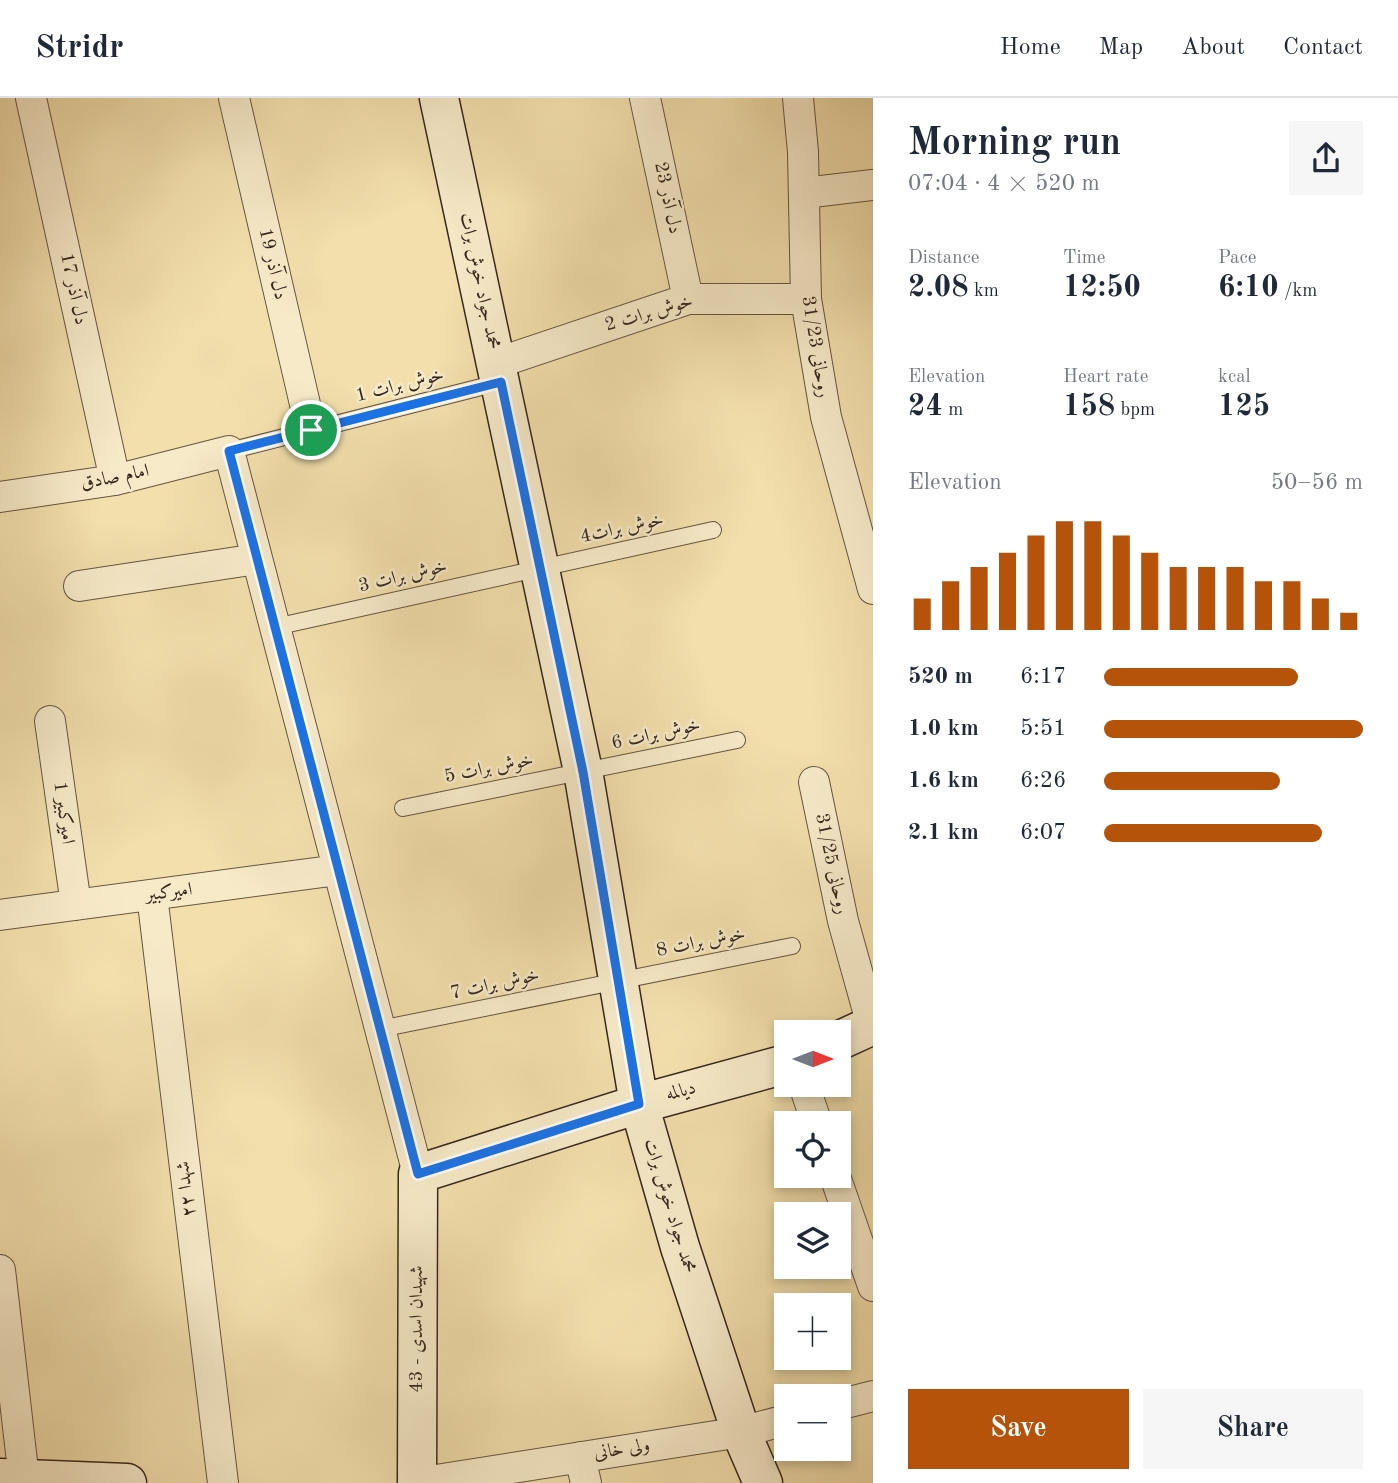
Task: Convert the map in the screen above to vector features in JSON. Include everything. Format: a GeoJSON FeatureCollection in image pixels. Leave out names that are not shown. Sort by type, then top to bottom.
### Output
{"type":"FeatureCollection","features":[{"type":"Feature","properties":{"kind":"street","name":"دل آذر 17"},"geometry":{"type":"LineString","coordinates":[[31,98],[115,480]]}},
{"type":"Feature","properties":{"kind":"street","name":"دل آذر 19"},"geometry":{"type":"LineString","coordinates":[[234,98],[311,430]]}},
{"type":"Feature","properties":{"kind":"street","name":"محمد جواد خوش برات"},"geometry":{"type":"LineString","coordinates":[[439,98],[583,772],[639,1104],[680,1247],[741,1432],[763,1483]]}},
{"type":"Feature","properties":{"kind":"street","name":"دل آذر 23"},"geometry":{"type":"LineString","coordinates":[[645,98],[688,299]]}},
{"type":"Feature","properties":{"kind":"street","name":"روحانی 31/23"},"geometry":{"type":"LineString","coordinates":[[798,98],[803,152],[806,299],[826,417],[866,539],[873,589]]}},
{"type":"Feature","properties":{"kind":"street"},"geometry":{"type":"LineString","coordinates":[[804,193],[873,185]]}},
{"type":"Feature","properties":{"kind":"street","name":"خوش برات 2"},"geometry":{"type":"LineString","coordinates":[[499,372],[688,299],[806,299]]}},
{"type":"Feature","properties":{"kind":"street","name":"امام صادق"},"geometry":{"type":"LineString","coordinates":[[0,498],[115,480],[229,451]]}},
{"type":"Feature","properties":{"kind":"street"},"geometry":{"type":"LineString","coordinates":[[229,451],[418,1174]]}},
{"type":"Feature","properties":{"kind":"street"},"geometry":{"type":"LineString","coordinates":[[79,586],[257,559]]}},
{"type":"Feature","properties":{"kind":"street","name":"امیرکبیر 1"},"geometry":{"type":"LineString","coordinates":[[50,721],[76,905]]}},
{"type":"Feature","properties":{"kind":"street","name":"روحانی 31/25"},"geometry":{"type":"LineString","coordinates":[[814,782],[843,921],[861,1031]]}},
{"type":"Feature","properties":{"kind":"street","name":"امیرکبیر"},"geometry":{"type":"LineString","coordinates":[[0,915],[338,870]]}},
{"type":"Feature","properties":{"kind":"street","name":"شهدا ۲۲"},"geometry":{"type":"LineString","coordinates":[[152,895],[223,1483]]}},
{"type":"Feature","properties":{"kind":"street","name":"دیالمه"},"geometry":{"type":"LineString","coordinates":[[418,1174],[639,1104],[774,1066]]}},
{"type":"Feature","properties":{"kind":"street","name":"شهیدان اسدی - 43"},"geometry":{"type":"LineString","coordinates":[[416,1483],[418,1174]]}},
{"type":"Feature","properties":{"kind":"street"},"geometry":{"type":"LineString","coordinates":[[839,1188],[873,1286]]}},
{"type":"Feature","properties":{"kind":"street"},"geometry":{"type":"LineString","coordinates":[[0,1270],[29,1480],[127,1483]]}},
{"type":"Feature","properties":{"kind":"street"},"geometry":{"type":"LineString","coordinates":[[851,1401],[873,1395]]}},
{"type":"Feature","properties":{"kind":"street","name":"ولی خانی"},"geometry":{"type":"LineString","coordinates":[[416,1483],[583,1470],[774,1423]]}},
{"type":"Feature","properties":{"kind":"lane","name":"خوش برات 1"},"geometry":{"type":"LineString","coordinates":[[229,451],[311,430],[499,372]]}},
{"type":"Feature","properties":{"kind":"lane","name":"خوش برات4"},"geometry":{"type":"LineString","coordinates":[[540,568],[713,530]]}},
{"type":"Feature","properties":{"kind":"lane","name":"خوش برات 3"},"geometry":{"type":"LineString","coordinates":[[275,627],[540,568]]}},
{"type":"Feature","properties":{"kind":"lane","name":"خوش برات 6"},"geometry":{"type":"LineString","coordinates":[[583,772],[737,740]]}},
{"type":"Feature","properties":{"kind":"lane","name":"خوش برات 5"},"geometry":{"type":"LineString","coordinates":[[403,808],[583,772]]}},
{"type":"Feature","properties":{"kind":"lane","name":"خوش برات 8"},"geometry":{"type":"LineString","coordinates":[[618,981],[792,946]]}},
{"type":"Feature","properties":{"kind":"lane","name":"خوش برات 7"},"geometry":{"type":"LineString","coordinates":[[380,1029],[618,981]]}},
{"type":"Feature","properties":{"kind":"route"},"geometry":{"type":"LineString","coordinates":[[501,382],[583,772],[639,1104],[418,1174],[229,451],[311,430],[501,382]]}}]}
